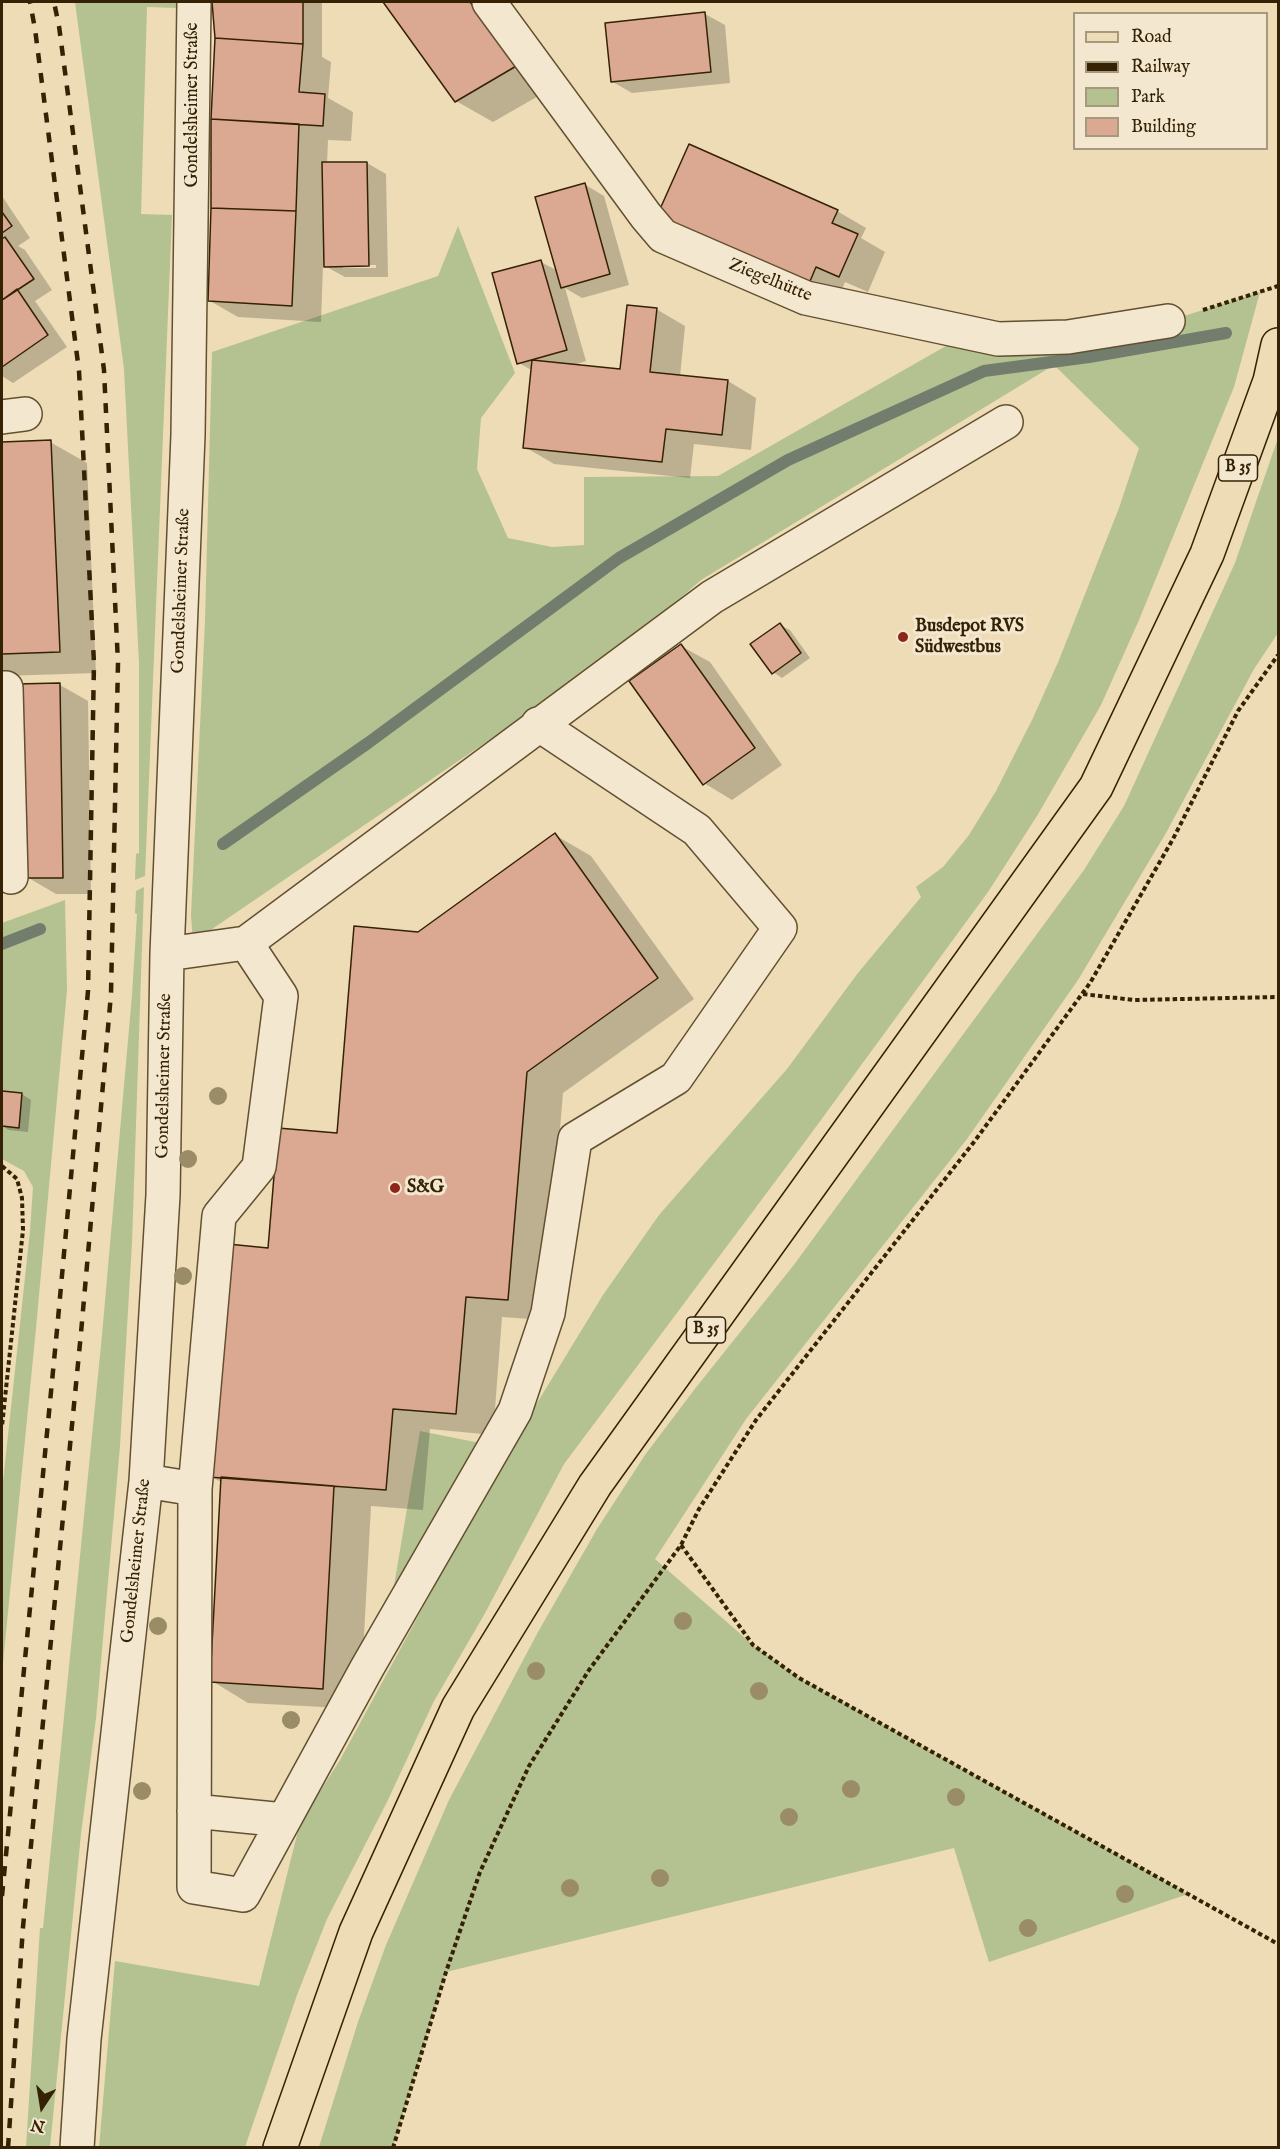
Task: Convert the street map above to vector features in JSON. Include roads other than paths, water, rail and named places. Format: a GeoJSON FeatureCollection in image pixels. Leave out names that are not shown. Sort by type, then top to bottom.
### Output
{"type":"FeatureCollection","features":[{"type":"Feature","properties":{"kind":"main road","name":"B 35"},"geometry":{"type":"LineString","coordinates":[[280,2148],[356,1932],[459,1708],[595,1485],[1096,787],[1207,554],[1270,381],[1278,345]]}},
{"type":"Feature","properties":{"kind":"street","name":"Gondelsheimer Straße"},"geometry":{"type":"LineString","coordinates":[[76,2148],[84,2039],[146,1481],[163,1195],[167,954],[188,435],[194,2]]}},
{"type":"Feature","properties":{"kind":"street","name":"Ziegelhütte"},"geometry":{"type":"LineString","coordinates":[[489,2],[663,236],[806,298],[998,339],[1068,337],[1168,321]]}},
{"type":"Feature","properties":{"kind":"street"},"geometry":{"type":"LineString","coordinates":[[167,954],[246,943],[711,597],[1006,422]]}},
{"type":"Feature","properties":{"kind":"street"},"geometry":{"type":"LineString","coordinates":[[2,688],[6,688],[11,877]]}},
{"type":"Feature","properties":{"kind":"street"},"geometry":{"type":"LineString","coordinates":[[246,943],[281,996],[259,1167],[219,1216],[195,1489],[194,1887],[243,1895],[367,1668],[515,1411],[548,1313],[575,1139],[676,1077],[780,928],[697,830],[538,724]]}},
{"type":"Feature","properties":{"kind":"street"},"geometry":{"type":"LineString","coordinates":[[146,1481],[195,1489]]}},
{"type":"Feature","properties":{"kind":"street"},"geometry":{"type":"LineString","coordinates":[[194,1811],[284,1821]]}},
{"type":"Feature","properties":{"kind":"waterway"},"geometry":{"type":"LineString","coordinates":[[223,844],[368,743],[619,558],[788,460],[984,371],[1089,357],[1226,333]]}},
{"type":"Feature","properties":{"kind":"waterway"},"geometry":{"type":"LineString","coordinates":[[2,944],[40,929]]}},
{"type":"Feature","properties":{"kind":"railway"},"geometry":{"type":"LineString","coordinates":[[2,1896],[88,991],[94,663],[79,371],[30,2]]}},
{"type":"Feature","properties":{"kind":"railway"},"geometry":{"type":"LineString","coordinates":[[8,2148],[23,1927],[81,1333],[111,994],[118,663],[104,370],[54,2]]}},
{"type":"Feature","properties":{"kind":"place","name":"Busdepot RVS Südwestbus"},"geometry":{"type":"Point","coordinates":[903,637]}},
{"type":"Feature","properties":{"kind":"place","name":"S&G"},"geometry":{"type":"Point","coordinates":[395,1188]}}]}
